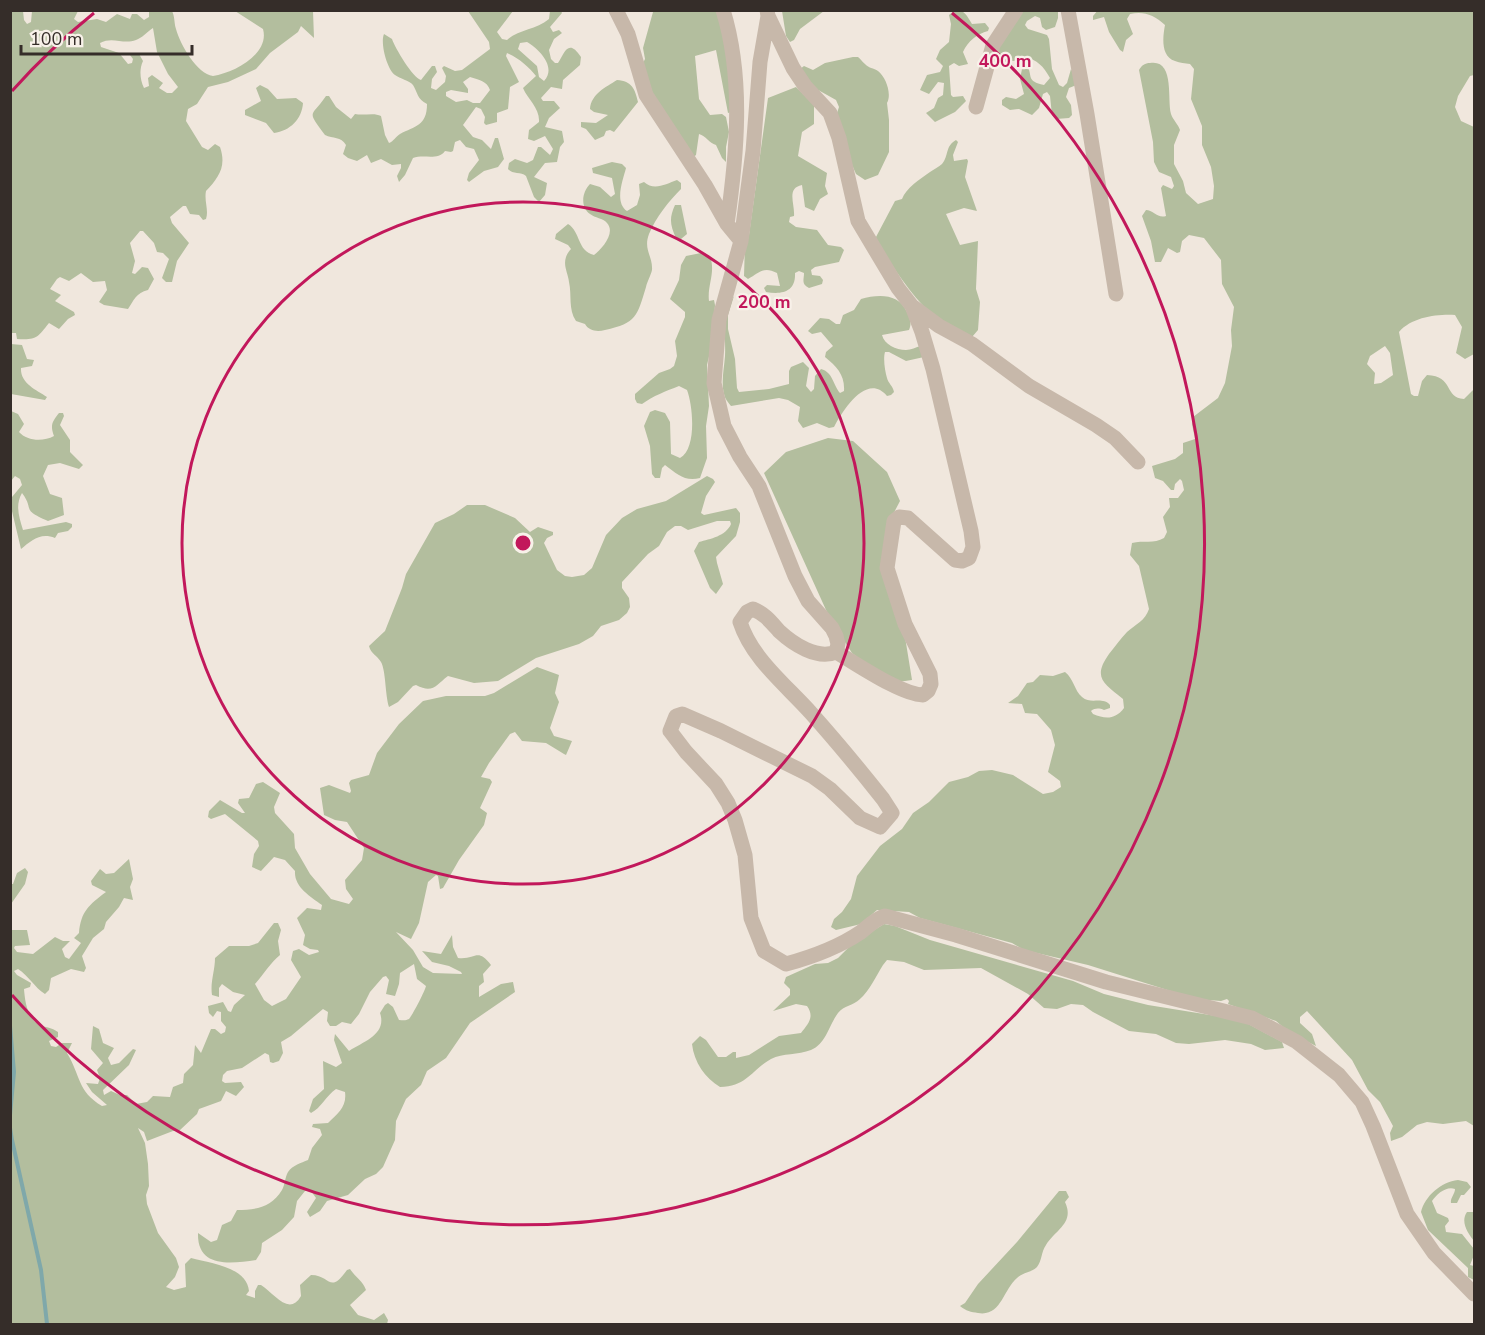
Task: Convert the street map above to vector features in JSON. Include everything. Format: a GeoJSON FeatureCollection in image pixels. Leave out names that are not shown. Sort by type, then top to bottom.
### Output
{"type":"FeatureCollection","features":[{"type":"Feature","properties":{"kind":"street"},"geometry":{"type":"LineString","coordinates":[[616,10],[628,34],[646,95],[705,184],[727,224],[741,241]]}},
{"type":"Feature","properties":{"kind":"street"},"geometry":{"type":"LineString","coordinates":[[723,10],[729,30],[738,114],[733,186],[727,224]]}},
{"type":"Feature","properties":{"kind":"street"},"geometry":{"type":"LineString","coordinates":[[976,107],[993,45],[1016,10]]}},
{"type":"Feature","properties":{"kind":"street"},"geometry":{"type":"LineString","coordinates":[[1068,10],[1116,294]]}},
{"type":"Feature","properties":{"kind":"street"},"geometry":{"type":"LineString","coordinates":[[767,13],[741,241],[719,320],[714,383],[724,426],[759,486],[795,576],[808,601],[832,628],[836,636],[838,644],[836,652]]}},
{"type":"Feature","properties":{"kind":"street"},"geometry":{"type":"LineString","coordinates":[[767,13],[793,68],[805,86],[830,113],[839,138],[858,221],[898,288],[912,306],[939,326],[972,344],[1029,386],[1115,438],[1138,462]]}},
{"type":"Feature","properties":{"kind":"street"},"geometry":{"type":"LineString","coordinates":[[912,306],[933,369],[973,547],[969,558],[962,561],[955,560],[908,518],[899,517],[894,521],[887,568],[905,624],[930,674],[931,684],[928,690],[922,695],[913,695],[836,652],[824,655],[810,651],[792,641],[761,612],[753,609],[747,612],[740,622],[744,635],[756,653],[810,712],[883,799],[892,813],[880,827],[860,818],[830,789],[812,776],[682,714],[672,722],[670,731],[716,784],[735,820],[745,855],[751,918],[764,951],[786,964],[816,956],[861,932],[876,918],[885,916],[945,932],[1106,982],[1252,1018],[1297,1042],[1339,1075],[1362,1102],[1374,1126],[1407,1215],[1434,1253],[1474,1293]]}},
{"type":"Feature","properties":{"kind":"green space"},"geometry":{"type":"Polygon","coordinates":[[[658,10],[718,11],[724,31],[734,111],[728,113],[716,50],[695,56],[699,99],[710,115],[722,114],[726,117],[729,132],[726,162],[716,145],[699,134],[696,155],[691,159],[657,107],[643,63],[645,59],[643,48],[653,12],[658,10]]]}},
{"type":"Feature","properties":{"kind":"green space"},"geometry":{"type":"Polygon","coordinates":[[[782,10],[824,11],[800,29],[794,40],[790,42],[786,36],[782,10]]]}},
{"type":"Feature","properties":{"kind":"green space"},"geometry":{"type":"Polygon","coordinates":[[[955,10],[963,12],[972,24],[985,23],[989,28],[988,31],[973,38],[967,44],[963,52],[968,64],[959,66],[954,63],[949,66],[951,95],[953,97],[963,96],[966,101],[955,112],[935,122],[926,113],[934,108],[938,98],[943,95],[944,83],[938,82],[929,94],[920,90],[927,75],[940,72],[943,66],[936,59],[940,50],[949,42],[951,24],[949,15],[955,10]]]}},
{"type":"Feature","properties":{"kind":"green space"},"geometry":{"type":"Polygon","coordinates":[[[1098,10],[1474,11],[1474,75],[1470,76],[1458,96],[1455,107],[1461,121],[1474,127],[1474,354],[1465,359],[1456,353],[1462,327],[1455,315],[1440,315],[1418,320],[1399,332],[1411,394],[1418,396],[1422,381],[1427,375],[1441,379],[1458,398],[1464,399],[1474,389],[1474,1126],[1466,1121],[1443,1124],[1427,1122],[1417,1125],[1402,1137],[1391,1141],[1390,1133],[1393,1126],[1380,1102],[1368,1090],[1352,1060],[1307,1011],[1300,1017],[1300,1023],[1312,1034],[1316,1046],[1290,1033],[1276,1021],[1228,1004],[1227,999],[1221,1001],[1196,999],[1088,965],[1024,950],[1012,943],[920,918],[909,912],[877,910],[861,924],[836,930],[831,927],[834,919],[851,899],[857,876],[880,846],[902,829],[913,813],[929,802],[949,782],[968,777],[979,771],[992,770],[1013,775],[1043,794],[1061,787],[1060,781],[1048,772],[1055,745],[1051,730],[1037,714],[1025,713],[1022,704],[1008,703],[1018,696],[1027,683],[1033,682],[1040,675],[1053,676],[1065,672],[1082,697],[1104,701],[1110,705],[1110,708],[1104,710],[1091,711],[1093,714],[1110,717],[1117,715],[1124,708],[1123,699],[1102,680],[1101,669],[1109,654],[1127,632],[1143,619],[1149,609],[1139,566],[1130,555],[1132,543],[1164,538],[1167,532],[1163,517],[1170,507],[1169,498],[1178,498],[1184,490],[1180,479],[1175,484],[1174,490],[1171,490],[1163,481],[1155,478],[1152,466],[1175,459],[1183,453],[1183,443],[1195,439],[1193,417],[1218,398],[1225,383],[1232,346],[1231,330],[1234,307],[1222,284],[1221,260],[1204,238],[1189,235],[1182,241],[1180,252],[1177,253],[1168,248],[1161,262],[1155,262],[1151,241],[1142,216],[1146,210],[1166,216],[1161,188],[1163,185],[1172,189],[1174,186],[1171,177],[1159,172],[1154,162],[1153,142],[1139,70],[1147,63],[1158,63],[1167,73],[1171,114],[1180,130],[1174,145],[1174,164],[1183,181],[1186,193],[1198,204],[1213,199],[1214,186],[1211,167],[1202,145],[1202,126],[1191,99],[1194,69],[1190,64],[1175,61],[1167,55],[1164,45],[1165,25],[1153,16],[1140,13],[1130,14],[1127,19],[1133,34],[1126,40],[1123,52],[1109,32],[1104,17],[1093,20],[1098,10]],[[1385,346],[1370,356],[1367,364],[1375,373],[1374,384],[1381,383],[1393,375],[1390,353],[1385,346]]]}},
{"type":"Feature","properties":{"kind":"green space"},"geometry":{"type":"Polygon","coordinates":[[[10,11],[23,11],[27,24],[31,22],[32,11],[78,11],[74,19],[78,22],[97,19],[106,22],[117,14],[130,19],[132,14],[137,14],[144,20],[149,17],[149,11],[172,11],[175,27],[185,50],[201,70],[213,76],[231,71],[248,61],[256,54],[264,38],[263,29],[235,11],[313,11],[314,38],[301,26],[298,32],[270,53],[256,69],[228,82],[208,87],[197,104],[188,109],[186,121],[202,147],[208,150],[215,144],[220,147],[222,166],[218,177],[206,191],[206,219],[203,220],[199,215],[190,214],[186,206],[170,217],[172,223],[189,243],[177,261],[172,282],[166,282],[162,278],[169,259],[163,253],[157,252],[154,243],[143,231],[140,231],[130,243],[135,261],[132,273],[135,274],[142,267],[148,268],[154,279],[148,290],[138,295],[128,309],[99,302],[107,290],[105,281],[93,282],[81,273],[69,281],[60,277],[50,289],[61,295],[55,301],[74,312],[75,315],[59,329],[49,323],[39,335],[33,338],[17,339],[16,333],[11,333],[10,11]],[[153,28],[136,40],[127,42],[109,40],[100,43],[101,47],[119,53],[128,64],[132,63],[133,59],[130,55],[139,54],[143,61],[140,74],[144,88],[149,86],[148,78],[152,75],[163,83],[159,88],[172,93],[178,87],[168,74],[157,52],[153,28]]]}},
{"type":"Feature","properties":{"kind":"green space"},"geometry":{"type":"Polygon","coordinates":[[[468,11],[513,11],[497,32],[502,39],[507,40],[544,23],[549,19],[550,11],[561,11],[562,13],[550,27],[553,32],[559,30],[562,33],[554,39],[549,50],[551,59],[558,63],[564,52],[570,48],[577,51],[581,57],[580,65],[563,80],[562,89],[551,87],[541,98],[543,101],[554,101],[560,108],[549,118],[545,127],[562,131],[564,142],[560,147],[557,162],[545,163],[534,177],[547,183],[545,195],[539,202],[534,197],[526,176],[510,171],[509,163],[515,159],[527,163],[533,160],[538,147],[550,155],[553,149],[545,136],[534,141],[528,139],[529,130],[539,122],[539,117],[523,88],[536,76],[516,57],[507,53],[506,56],[519,82],[510,87],[508,109],[497,113],[497,122],[486,125],[481,109],[476,107],[463,125],[473,137],[482,140],[491,149],[495,138],[498,138],[504,159],[498,167],[484,171],[469,182],[467,180],[469,173],[479,160],[474,149],[466,147],[460,140],[455,142],[451,152],[445,151],[435,157],[413,158],[399,182],[397,176],[401,164],[392,165],[381,159],[371,163],[367,155],[357,161],[348,158],[343,154],[346,145],[344,142],[325,135],[313,117],[314,111],[326,96],[329,96],[336,107],[351,119],[355,114],[381,116],[389,143],[422,121],[427,104],[419,98],[411,83],[392,72],[384,49],[384,34],[392,39],[405,62],[421,80],[432,66],[435,66],[437,72],[432,79],[431,88],[436,90],[445,82],[446,76],[442,68],[444,66],[455,71],[462,70],[490,49],[489,42],[468,11]],[[527,42],[520,43],[518,49],[537,66],[539,77],[544,81],[549,70],[545,59],[527,42]],[[470,77],[463,82],[468,93],[451,90],[446,92],[446,96],[456,102],[467,100],[480,103],[490,90],[489,87],[470,77]]]}},
{"type":"Feature","properties":{"kind":"green space"},"geometry":{"type":"Polygon","coordinates":[[[1021,11],[1058,11],[1055,27],[1046,30],[1042,27],[1040,18],[1035,16],[1025,25],[1028,29],[1047,35],[1052,69],[1059,85],[1063,87],[1067,83],[1071,69],[1079,84],[1069,88],[1066,97],[1071,105],[1072,115],[1069,118],[1056,119],[1052,115],[1050,96],[1047,92],[1043,94],[1039,108],[1032,115],[1019,109],[1010,110],[1002,105],[1002,100],[1006,97],[1016,99],[1024,94],[1020,79],[1023,64],[1027,64],[1031,78],[1035,82],[1044,85],[1050,78],[1033,60],[1024,57],[1010,61],[997,56],[1000,41],[1021,11]]]}},
{"type":"Feature","properties":{"kind":"green space"},"geometry":{"type":"Polygon","coordinates":[[[858,57],[881,74],[886,81],[888,91],[889,152],[878,175],[865,180],[856,174],[849,158],[837,113],[839,107],[836,100],[811,86],[800,69],[804,66],[813,70],[825,63],[858,57]]]}},
{"type":"Feature","properties":{"kind":"green space"},"geometry":{"type":"Polygon","coordinates":[[[617,80],[632,86],[638,102],[614,132],[606,131],[604,136],[595,140],[586,129],[581,127],[581,122],[596,123],[608,115],[594,112],[590,109],[591,104],[600,92],[617,80]]]}},
{"type":"Feature","properties":{"kind":"green space"},"geometry":{"type":"Polygon","coordinates":[[[260,85],[268,89],[277,99],[296,98],[303,103],[298,119],[290,127],[274,133],[266,123],[245,115],[245,110],[261,101],[256,88],[260,85]]]}},
{"type":"Feature","properties":{"kind":"green space"},"geometry":{"type":"Polygon","coordinates":[[[796,87],[814,105],[814,124],[802,132],[798,156],[827,173],[825,186],[828,194],[820,199],[814,211],[805,207],[802,185],[794,189],[792,197],[794,216],[790,217],[789,222],[796,227],[817,230],[828,245],[841,247],[844,250],[839,262],[811,270],[812,275],[820,276],[823,280],[822,284],[809,288],[803,280],[804,273],[799,271],[795,273],[793,284],[787,291],[772,293],[766,292],[764,288],[767,285],[780,286],[777,273],[765,270],[748,279],[744,276],[744,240],[749,235],[768,98],[796,87]]]}},
{"type":"Feature","properties":{"kind":"green space"},"geometry":{"type":"Polygon","coordinates":[[[956,140],[958,142],[953,155],[954,161],[967,159],[968,161],[965,177],[977,211],[964,208],[946,214],[960,245],[978,241],[976,289],[980,302],[978,330],[972,337],[943,323],[921,303],[877,243],[876,237],[895,201],[902,199],[914,184],[942,164],[950,145],[956,140]]]}},
{"type":"Feature","properties":{"kind":"green space"},"geometry":{"type":"Polygon","coordinates":[[[612,162],[622,164],[626,168],[620,197],[627,211],[637,205],[640,195],[639,184],[644,182],[656,186],[677,180],[681,183],[681,189],[655,221],[649,234],[647,244],[652,270],[638,312],[624,324],[596,331],[576,321],[571,307],[565,263],[566,256],[571,249],[568,245],[555,239],[556,234],[568,224],[589,253],[594,255],[604,245],[609,236],[609,227],[605,221],[587,211],[583,199],[590,184],[600,187],[611,197],[615,194],[612,178],[593,173],[592,168],[612,162]]]}},
{"type":"Feature","properties":{"kind":"green space"},"geometry":{"type":"Polygon","coordinates":[[[675,205],[681,205],[687,234],[681,239],[676,238],[671,225],[675,205]]]}},
{"type":"Feature","properties":{"kind":"green space"},"geometry":{"type":"Polygon","coordinates":[[[701,253],[710,256],[712,262],[709,301],[714,300],[715,305],[713,340],[707,365],[709,406],[706,426],[707,458],[700,478],[685,478],[665,465],[660,478],[655,478],[652,474],[650,446],[644,426],[650,412],[655,410],[665,413],[670,422],[671,454],[680,458],[689,446],[691,437],[692,416],[689,397],[687,390],[679,386],[642,404],[637,403],[635,394],[659,373],[674,366],[677,356],[675,341],[685,312],[670,299],[679,280],[681,265],[686,256],[701,253]]]}},
{"type":"Feature","properties":{"kind":"green space"},"geometry":{"type":"Polygon","coordinates":[[[734,296],[728,315],[728,329],[739,392],[789,384],[791,367],[803,362],[809,368],[806,386],[811,392],[814,389],[815,376],[821,369],[830,376],[840,393],[844,391],[843,380],[839,372],[825,357],[826,352],[833,346],[821,332],[812,334],[808,331],[820,318],[840,324],[843,315],[854,310],[861,299],[868,297],[887,296],[899,301],[907,312],[910,321],[909,330],[882,335],[883,338],[891,346],[902,350],[921,346],[924,357],[906,361],[885,352],[886,375],[894,392],[887,396],[872,388],[864,391],[849,403],[834,427],[829,428],[817,423],[803,428],[798,421],[800,407],[779,398],[731,406],[724,396],[723,380],[726,317],[734,296]]]}},
{"type":"Feature","properties":{"kind":"green space"},"geometry":{"type":"Polygon","coordinates":[[[11,344],[22,345],[27,359],[34,360],[32,366],[21,368],[21,373],[30,386],[47,397],[45,400],[11,394],[11,344]]]}},
{"type":"Feature","properties":{"kind":"green space"},"geometry":{"type":"Polygon","coordinates":[[[11,411],[18,414],[24,424],[19,432],[35,440],[54,436],[53,421],[59,413],[63,413],[60,425],[70,440],[70,452],[83,465],[79,469],[60,463],[48,465],[43,476],[50,494],[62,498],[64,515],[48,521],[39,517],[29,509],[22,493],[18,507],[23,530],[66,522],[72,524],[72,527],[68,531],[58,533],[55,538],[45,536],[36,538],[21,549],[11,507],[12,497],[22,485],[20,479],[15,476],[11,481],[11,411]]]}},
{"type":"Feature","properties":{"kind":"green space"},"geometry":{"type":"Polygon","coordinates":[[[828,438],[853,441],[887,472],[900,501],[887,526],[912,680],[891,683],[852,653],[831,621],[764,473],[786,452],[828,438]]]}},
{"type":"Feature","properties":{"kind":"green space"},"geometry":{"type":"Polygon","coordinates":[[[707,476],[715,482],[706,496],[701,513],[704,515],[736,508],[740,513],[736,536],[716,557],[723,584],[716,594],[710,588],[694,551],[699,542],[717,536],[729,528],[730,521],[717,521],[688,530],[675,526],[667,532],[659,546],[648,554],[622,582],[622,588],[629,598],[630,607],[619,620],[601,626],[593,636],[579,644],[536,658],[498,681],[474,683],[448,676],[430,688],[413,686],[398,702],[389,707],[383,666],[369,646],[385,631],[406,574],[435,523],[467,505],[485,505],[515,518],[530,532],[538,527],[553,532],[553,535],[544,543],[557,570],[565,576],[584,575],[592,568],[606,535],[622,518],[637,509],[666,501],[707,476]]]}},
{"type":"Feature","properties":{"kind":"green space"},"geometry":{"type":"Polygon","coordinates":[[[537,667],[559,675],[555,693],[559,702],[550,728],[554,736],[572,741],[566,755],[546,743],[522,741],[515,732],[510,734],[481,777],[490,779],[492,782],[480,808],[487,813],[484,825],[459,860],[443,888],[440,889],[436,875],[428,882],[419,923],[411,939],[396,932],[413,950],[423,967],[433,973],[462,974],[449,966],[432,962],[422,951],[441,954],[452,935],[453,947],[458,958],[479,955],[491,965],[483,974],[484,982],[479,986],[479,997],[501,984],[513,982],[515,992],[470,1023],[446,1058],[427,1071],[421,1085],[406,1099],[396,1121],[395,1140],[383,1167],[376,1174],[365,1179],[348,1195],[327,1201],[320,1211],[310,1217],[307,1212],[316,1198],[311,1191],[305,1191],[297,1201],[294,1217],[282,1230],[262,1243],[261,1252],[256,1260],[217,1261],[203,1253],[198,1233],[211,1242],[217,1240],[222,1225],[231,1221],[237,1210],[262,1207],[273,1201],[282,1190],[290,1170],[297,1164],[308,1160],[312,1148],[322,1135],[320,1129],[312,1127],[313,1124],[328,1123],[345,1102],[345,1092],[336,1089],[315,1111],[311,1113],[309,1111],[313,1099],[324,1089],[323,1061],[336,1067],[342,1063],[334,1040],[335,1034],[349,1051],[362,1044],[377,1032],[381,1020],[380,1013],[388,1003],[393,1007],[399,1020],[409,1019],[426,986],[417,979],[414,964],[400,973],[395,996],[386,994],[389,980],[386,976],[383,977],[370,992],[351,1024],[342,1022],[336,1026],[330,1026],[327,1021],[328,1012],[323,1009],[281,1042],[283,1053],[279,1061],[270,1062],[269,1055],[265,1053],[242,1068],[227,1071],[222,1081],[225,1083],[241,1082],[244,1087],[236,1096],[226,1091],[221,1101],[199,1109],[197,1114],[179,1131],[147,1141],[144,1132],[138,1128],[145,1143],[148,1164],[147,1204],[158,1233],[176,1258],[179,1267],[175,1277],[166,1287],[174,1290],[186,1287],[185,1264],[191,1258],[235,1271],[247,1283],[249,1291],[246,1295],[255,1298],[255,1291],[258,1285],[261,1285],[281,1301],[292,1304],[301,1296],[300,1285],[311,1275],[333,1283],[350,1269],[366,1290],[350,1305],[358,1315],[374,1320],[384,1313],[388,1320],[387,1324],[11,1324],[11,930],[27,930],[30,945],[15,946],[17,952],[33,954],[55,937],[63,941],[70,941],[62,949],[65,957],[69,959],[81,943],[74,938],[79,933],[84,914],[106,892],[92,885],[91,881],[100,869],[106,874],[114,873],[129,859],[133,879],[130,887],[133,900],[124,898],[106,922],[104,929],[93,938],[82,956],[86,968],[84,972],[71,969],[51,978],[49,990],[45,994],[18,969],[14,971],[31,983],[30,987],[24,989],[32,1019],[58,1032],[58,1037],[49,1041],[51,1046],[72,1043],[67,1053],[84,1089],[94,1100],[102,1106],[107,1105],[92,1092],[86,1083],[98,1084],[100,1078],[97,1070],[103,1063],[91,1049],[93,1026],[99,1029],[103,1043],[114,1048],[108,1058],[111,1065],[119,1063],[133,1049],[136,1050],[129,1065],[103,1090],[104,1095],[111,1091],[127,1095],[136,1104],[147,1102],[153,1096],[170,1097],[173,1087],[183,1083],[184,1074],[193,1065],[195,1045],[201,1053],[211,1029],[221,1034],[225,1032],[226,1027],[221,1021],[221,1012],[217,1011],[213,1017],[209,1013],[208,1006],[223,1002],[231,1012],[234,1005],[245,995],[233,992],[222,984],[219,988],[219,997],[212,995],[215,958],[229,946],[249,946],[258,943],[274,923],[278,923],[281,930],[278,941],[280,955],[255,984],[264,1000],[272,1006],[286,999],[301,977],[291,960],[293,951],[299,949],[309,955],[319,952],[303,945],[305,935],[297,918],[307,908],[321,910],[322,905],[300,886],[295,877],[295,871],[285,860],[274,857],[261,871],[252,867],[254,854],[259,846],[258,841],[225,814],[211,819],[208,817],[209,811],[220,800],[245,813],[238,803],[239,799],[249,798],[256,784],[263,782],[280,793],[274,807],[275,813],[294,834],[295,848],[310,874],[331,899],[349,904],[353,899],[346,889],[345,880],[362,860],[364,848],[347,822],[324,815],[320,788],[329,785],[350,793],[351,780],[369,775],[377,753],[399,724],[423,701],[446,696],[485,696],[537,667]]]}},
{"type":"Feature","properties":{"kind":"green space"},"geometry":{"type":"Polygon","coordinates":[[[25,868],[28,872],[25,884],[11,904],[11,884],[17,873],[25,868]]]}},
{"type":"Feature","properties":{"kind":"green space"},"geometry":{"type":"Polygon","coordinates":[[[884,924],[930,940],[1073,981],[1104,994],[1148,1005],[1241,1020],[1282,1042],[1284,1048],[1265,1050],[1251,1044],[1225,1040],[1176,1043],[1156,1034],[1129,1031],[1083,1005],[1071,1004],[1057,1009],[1044,1008],[1028,994],[981,968],[924,970],[904,962],[887,960],[864,995],[838,1013],[824,1039],[816,1047],[806,1052],[771,1059],[743,1081],[729,1086],[720,1087],[705,1074],[695,1057],[692,1044],[700,1036],[706,1040],[718,1057],[726,1057],[736,1052],[736,1058],[749,1055],[779,1036],[801,1033],[810,1017],[807,1006],[796,1004],[773,1011],[790,995],[790,989],[784,983],[786,977],[815,964],[828,963],[838,958],[853,943],[884,924]]]}},
{"type":"Feature","properties":{"kind":"green space"},"geometry":{"type":"Polygon","coordinates":[[[1458,1180],[1467,1182],[1471,1187],[1464,1195],[1461,1195],[1457,1203],[1451,1203],[1455,1189],[1452,1188],[1442,1191],[1432,1201],[1437,1213],[1448,1218],[1449,1221],[1445,1226],[1446,1232],[1462,1234],[1474,1249],[1470,1265],[1474,1266],[1474,1280],[1468,1277],[1468,1268],[1428,1230],[1421,1212],[1430,1195],[1440,1187],[1458,1180]]]}},
{"type":"Feature","properties":{"kind":"green space"},"geometry":{"type":"Polygon","coordinates":[[[1059,1191],[1066,1191],[1069,1197],[1065,1202],[1068,1215],[1063,1226],[1044,1248],[1037,1267],[1017,1278],[992,1311],[975,1313],[960,1306],[965,1303],[978,1284],[1017,1242],[1059,1191]]]}},
{"type":"Feature","properties":{"kind":"green space"},"geometry":{"type":"Polygon","coordinates":[[[1467,1212],[1474,1212],[1474,1241],[1467,1231],[1464,1220],[1467,1212]]]}},
{"type":"Feature","properties":{"kind":"waterway"},"geometry":{"type":"LineString","coordinates":[[10,1026],[14,1072],[10,1115]]}},
{"type":"Feature","properties":{"kind":"waterway"},"geometry":{"type":"LineString","coordinates":[[10,1128],[41,1270],[47,1324]]}}]}
